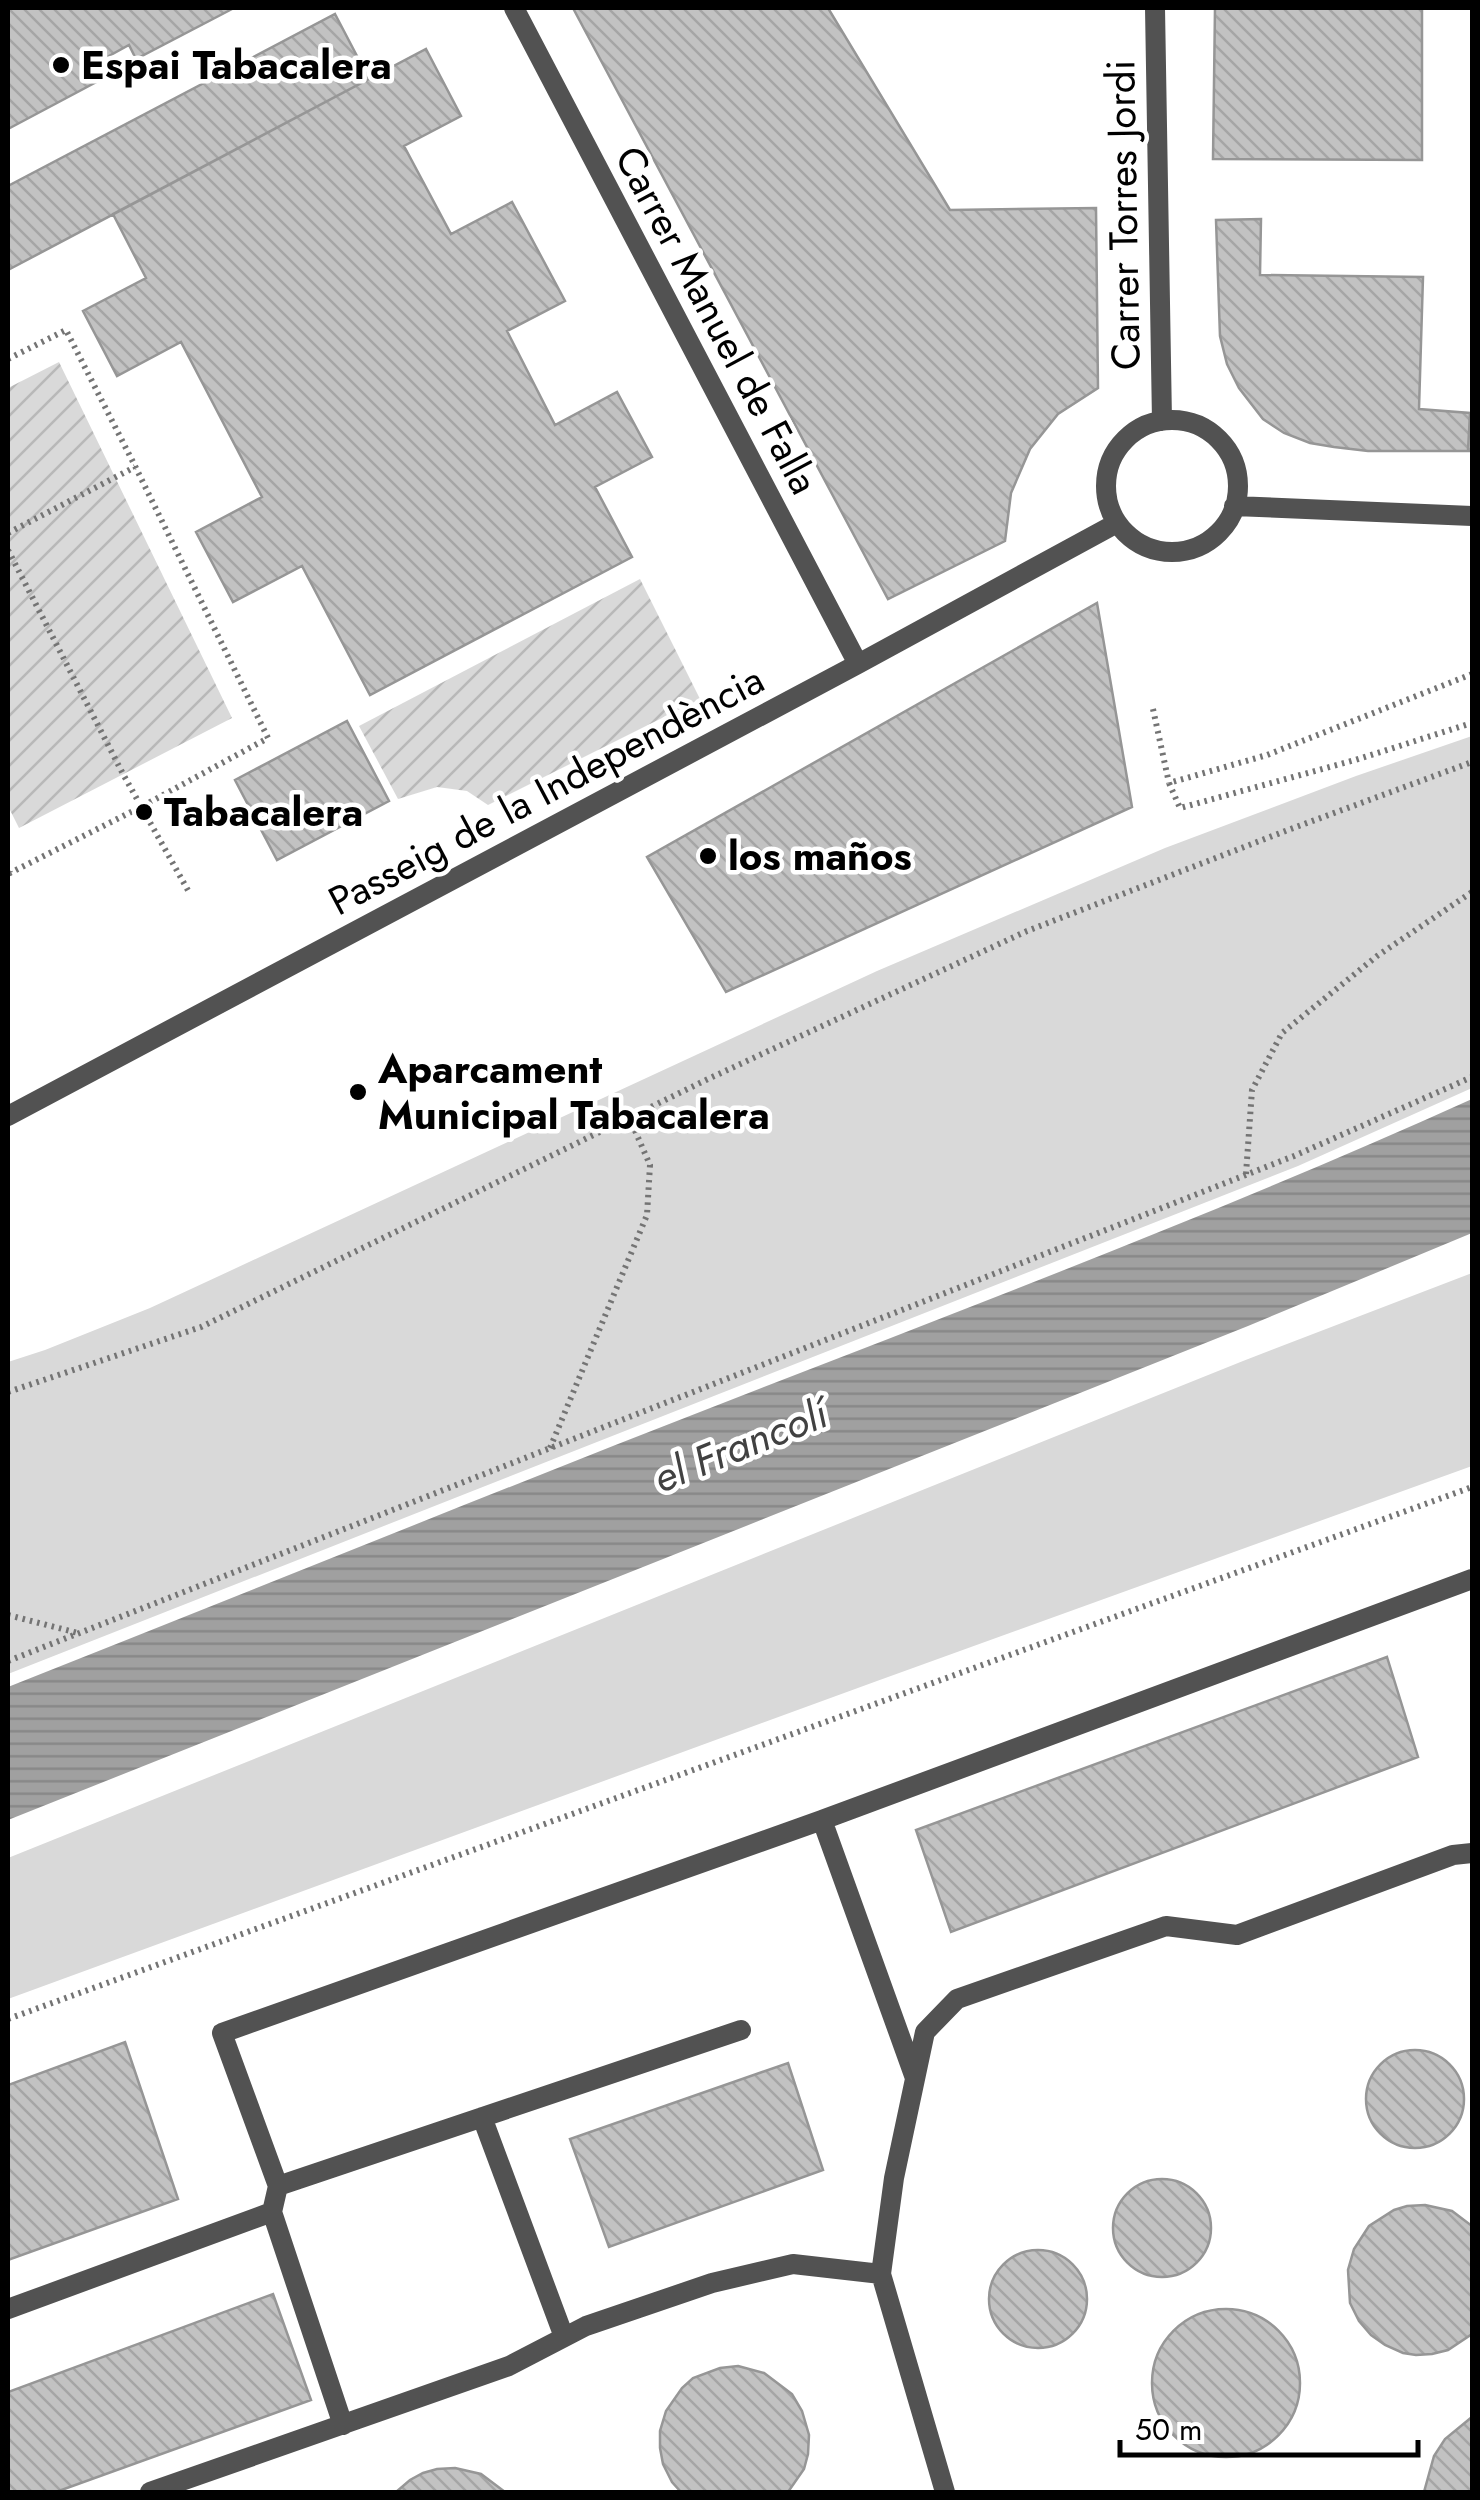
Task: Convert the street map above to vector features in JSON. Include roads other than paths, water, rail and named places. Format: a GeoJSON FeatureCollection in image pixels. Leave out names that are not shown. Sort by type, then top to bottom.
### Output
{"type":"FeatureCollection","features":[{"type":"Feature","properties":{"kind":"street","name":"Carrer Manuel de Falla"},"geometry":{"type":"LineString","coordinates":[[514,8],[858,664]]}},
{"type":"Feature","properties":{"kind":"street","name":"Carrer Torres Jordi"},"geometry":{"type":"LineString","coordinates":[[1155,8],[1162,420]]}},
{"type":"Feature","properties":{"kind":"street"},"geometry":{"type":"LineString","coordinates":[[1162,420],[1192,423],[1205,429],[1226,449],[1237,477],[1234,506],[1226,524],[1196,548],[1178,552],[1150,549],[1138,544],[1117,523],[1109,508],[1106,475],[1120,445],[1146,425],[1162,420]]}},
{"type":"Feature","properties":{"kind":"street"},"geometry":{"type":"LineString","coordinates":[[1234,506],[1472,516]]}},
{"type":"Feature","properties":{"kind":"street","name":"Passeig de la Independència"},"geometry":{"type":"LineString","coordinates":[[8,1116],[1117,523]]}},
{"type":"Feature","properties":{"kind":"street"},"geometry":{"type":"LineString","coordinates":[[342,2424],[272,2212],[278,2186],[222,2033],[822,1820],[1472,1580]]}},
{"type":"Feature","properties":{"kind":"street"},"geometry":{"type":"LineString","coordinates":[[822,1820],[915,2079]]}},
{"type":"Feature","properties":{"kind":"street"},"geometry":{"type":"LineString","coordinates":[[945,2492],[881,2274],[894,2178],[925,2032],[958,2000],[1166,1926],[1236,1935],[1452,1855],[1472,1853]]}},
{"type":"Feature","properties":{"kind":"street"},"geometry":{"type":"LineString","coordinates":[[278,2186],[742,2030]]}},
{"type":"Feature","properties":{"kind":"street"},"geometry":{"type":"LineString","coordinates":[[482,2118],[564,2337]]}},
{"type":"Feature","properties":{"kind":"street"},"geometry":{"type":"LineString","coordinates":[[8,2309],[272,2212]]}},
{"type":"Feature","properties":{"kind":"street"},"geometry":{"type":"LineString","coordinates":[[150,2492],[509,2366],[586,2326],[712,2282],[794,2264],[881,2274]]}},
{"type":"Feature","properties":{"kind":"water","name":"el Francolí"},"geometry":{"type":"Polygon","coordinates":[[[1472,1099],[1472,1233],[8,1820],[8,1687],[1100,1256],[1472,1099]]]}},
{"type":"Feature","properties":{"kind":"place","name":"Espai Tabacalera"},"geometry":{"type":"Point","coordinates":[61,65]}},
{"type":"Feature","properties":{"kind":"place","name":"Tabacalera"},"geometry":{"type":"Point","coordinates":[144,812]}},
{"type":"Feature","properties":{"kind":"place","name":"los maños"},"geometry":{"type":"Point","coordinates":[708,856]}},
{"type":"Feature","properties":{"kind":"place","name":"Aparcament Municipal Tabacalera"},"geometry":{"type":"Point","coordinates":[358,1092]}}]}
